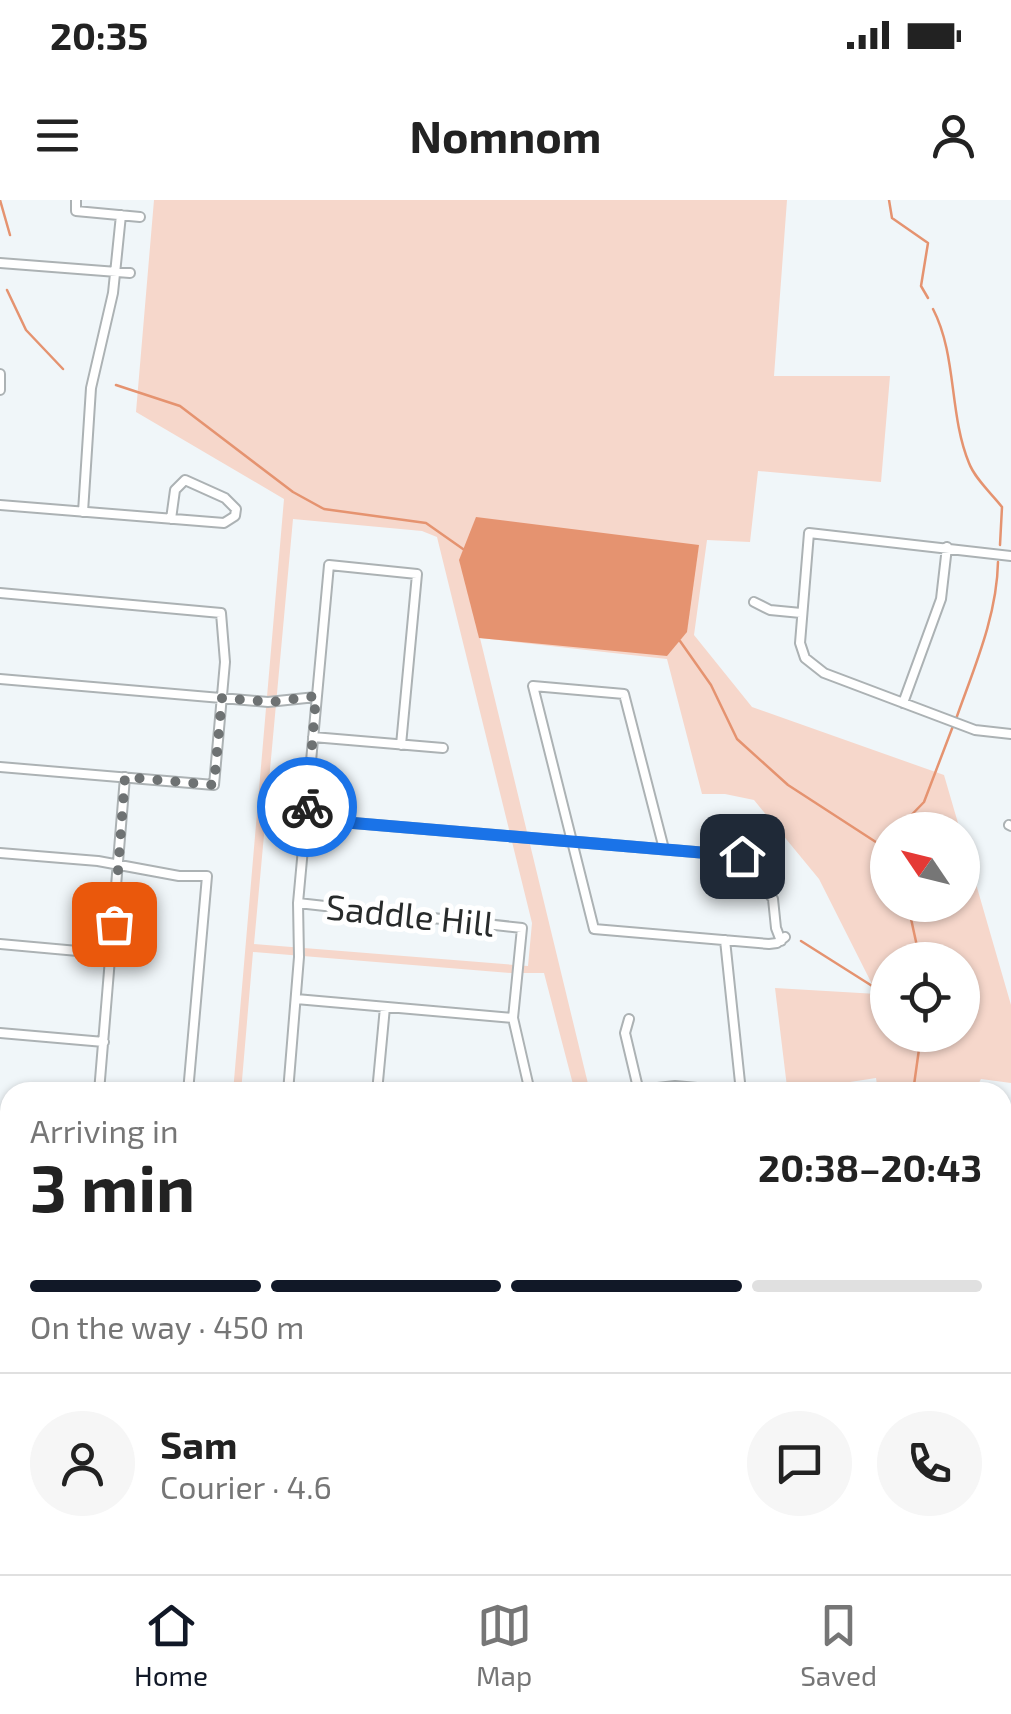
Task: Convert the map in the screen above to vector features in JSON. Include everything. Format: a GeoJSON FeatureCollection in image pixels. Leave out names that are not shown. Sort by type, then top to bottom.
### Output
{"type":"FeatureCollection","features":[{"type":"Feature","properties":{"kind":"street"},"geometry":{"type":"LineString","coordinates":[[76,200],[76,210],[140,217]]}},
{"type":"Feature","properties":{"kind":"street"},"geometry":{"type":"LineString","coordinates":[[83,512],[91,388],[107,325],[121,216]]}},
{"type":"Feature","properties":{"kind":"street"},"geometry":{"type":"LineString","coordinates":[[0,263],[130,273]]}},
{"type":"Feature","properties":{"kind":"street"},"geometry":{"type":"LineString","coordinates":[[0,374],[0,390]]}},
{"type":"Feature","properties":{"kind":"street"},"geometry":{"type":"LineString","coordinates":[[0,504],[224,523],[235,516],[236,509],[226,498],[185,480],[175,490],[171,518]]}},
{"type":"Feature","properties":{"kind":"street"},"geometry":{"type":"LineString","coordinates":[[1011,556],[809,533],[801,613],[801,651],[811,665],[975,730],[1011,734]]}},
{"type":"Feature","properties":{"kind":"street"},"geometry":{"type":"LineString","coordinates":[[903,704],[941,599],[947,547]]}},
{"type":"Feature","properties":{"kind":"street"},"geometry":{"type":"LineString","coordinates":[[289,1082],[298,904],[329,564],[417,574],[401,745]]}},
{"type":"Feature","properties":{"kind":"street"},"geometry":{"type":"LineString","coordinates":[[0,593],[221,613],[225,643],[214,785],[0,767]]}},
{"type":"Feature","properties":{"kind":"street"},"geometry":{"type":"LineString","coordinates":[[754,602],[770,610],[801,613]]}},
{"type":"Feature","properties":{"kind":"street"},"geometry":{"type":"LineString","coordinates":[[0,679],[272,702],[316,696]]}},
{"type":"Feature","properties":{"kind":"street"},"geometry":{"type":"LineString","coordinates":[[306,819],[573,842],[664,849],[742,856],[773,899],[776,928],[783,939],[769,944],[594,929],[573,842],[533,686],[624,694],[664,849]]}},
{"type":"Feature","properties":{"kind":"street"},"geometry":{"type":"LineString","coordinates":[[313,738],[443,748]]}},
{"type":"Feature","properties":{"kind":"street"},"geometry":{"type":"LineString","coordinates":[[101,1082],[125,777]]}},
{"type":"Feature","properties":{"kind":"street"},"geometry":{"type":"LineString","coordinates":[[0,854],[207,876],[189,1082]]}},
{"type":"Feature","properties":{"kind":"street","name":"Saddle Hill"},"geometry":{"type":"LineString","coordinates":[[298,904],[522,928],[513,1018]]}},
{"type":"Feature","properties":{"kind":"street"},"geometry":{"type":"LineString","coordinates":[[725,940],[741,1082]]}},
{"type":"Feature","properties":{"kind":"street"},"geometry":{"type":"LineString","coordinates":[[0,944],[111,954]]}},
{"type":"Feature","properties":{"kind":"street"},"geometry":{"type":"LineString","coordinates":[[296,999],[513,1018],[528,1082]]}},
{"type":"Feature","properties":{"kind":"street"},"geometry":{"type":"LineString","coordinates":[[378,1082],[385,1007]]}},
{"type":"Feature","properties":{"kind":"street"},"geometry":{"type":"LineString","coordinates":[[628,1019],[625,1033],[637,1082]]}},
{"type":"Feature","properties":{"kind":"street"},"geometry":{"type":"LineString","coordinates":[[0,1033],[104,1042]]}},
{"type":"Feature","properties":{"kind":"shaded area"},"geometry":{"type":"Polygon","coordinates":[[[154,200],[787,200],[774,376],[890,376],[881,482],[758,471],[750,542],[707,540],[694,635],[752,707],[944,775],[955,812],[870,812],[870,922],[980,922],[980,898],[1011,1005],[1011,1082],[877,1082],[876,1078],[786,1082],[775,988],[870,994],[870,1052],[980,1052],[980,942],[870,942],[870,980],[819,879],[754,800],[702,794],[667,659],[480,638],[588,1082],[572,1082],[544,973],[253,952],[242,1082],[234,1082],[284,499],[136,412],[154,200]],[[293,519],[254,944],[528,966],[532,923],[437,537],[422,531],[293,519]]]}},
{"type":"Feature","properties":{"kind":"shaded area"},"geometry":{"type":"Polygon","coordinates":[[[476,517],[699,545],[687,632],[667,656],[479,638],[459,560],[476,517]]]}},
{"type":"Feature","properties":{"kind":"waterway"},"geometry":{"type":"LineString","coordinates":[[0,200],[10,235]]}},
{"type":"Feature","properties":{"kind":"waterway"},"geometry":{"type":"LineString","coordinates":[[889,200],[892,218],[928,243],[921,286],[928,298]]}},
{"type":"Feature","properties":{"kind":"waterway"},"geometry":{"type":"LineString","coordinates":[[7,290],[26,330],[63,369]]}},
{"type":"Feature","properties":{"kind":"waterway"},"geometry":{"type":"LineString","coordinates":[[933,309],[946,346],[958,425],[969,463],[1002,507],[1000,545]]}},
{"type":"Feature","properties":{"kind":"waterway"},"geometry":{"type":"LineString","coordinates":[[116,385],[180,406],[293,492],[324,509],[426,523],[463,549]]}},
{"type":"Feature","properties":{"kind":"waterway"},"geometry":{"type":"LineString","coordinates":[[956,719],[989,622],[998,562]]}},
{"type":"Feature","properties":{"kind":"waterway"},"geometry":{"type":"LineString","coordinates":[[680,641],[711,685],[737,739],[788,785],[870,838]]}},
{"type":"Feature","properties":{"kind":"waterway"},"geometry":{"type":"LineString","coordinates":[[914,812],[924,802],[953,726]]}},
{"type":"Feature","properties":{"kind":"waterway"},"geometry":{"type":"LineString","coordinates":[[912,922],[916,942]]}},
{"type":"Feature","properties":{"kind":"waterway"},"geometry":{"type":"LineString","coordinates":[[801,941],[870,985]]}},
{"type":"Feature","properties":{"kind":"waterway"},"geometry":{"type":"LineString","coordinates":[[914,1082],[919,1052]]}},
{"type":"Feature","properties":{"kind":"way so far"},"geometry":{"type":"LineString","coordinates":[[114,924],[125,777],[214,785],[222,698],[272,702],[316,696],[307,807]]}},
{"type":"Feature","properties":{"kind":"route"},"geometry":{"type":"LineString","coordinates":[[307,807],[306,819],[742,856]]}}]}
